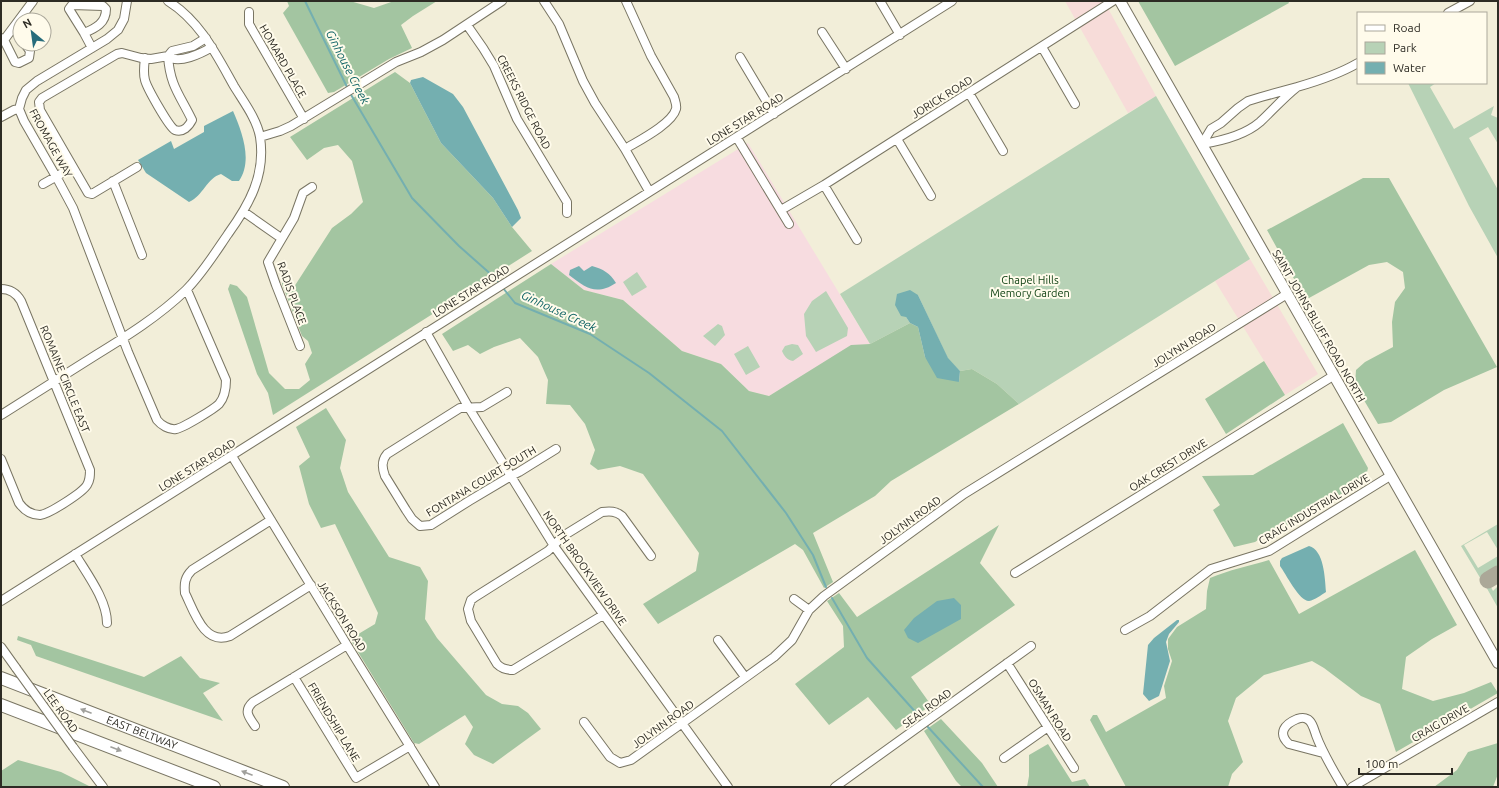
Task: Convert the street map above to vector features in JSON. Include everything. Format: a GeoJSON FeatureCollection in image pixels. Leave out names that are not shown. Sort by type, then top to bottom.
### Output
{"type":"FeatureCollection","features":[{"type":"Feature","properties":{"kind":"highway","name":"EAST BELTWAY"},"geometry":{"type":"LineString","coordinates":[[1,678],[283,787]]}},
{"type":"Feature","properties":{"kind":"highway"},"geometry":{"type":"LineString","coordinates":[[1,705],[214,787]]}},
{"type":"Feature","properties":{"kind":"main road","name":"SAINT JOHNS BLUFF ROAD NORTH"},"geometry":{"type":"LineString","coordinates":[[1120,1],[1498,663]]}},
{"type":"Feature","properties":{"kind":"street"},"geometry":{"type":"LineString","coordinates":[[25,12],[33,1]]}},
{"type":"Feature","properties":{"kind":"street","name":"FROMAGE WAY"},"geometry":{"type":"LineString","coordinates":[[128,1],[124,20],[118,30],[107,39],[36,81],[26,90],[19,109],[24,121],[73,208],[123,338],[157,420],[160,424],[170,429],[176,429],[186,425],[219,404],[225,393],[226,387],[226,380],[187,290]]}},
{"type":"Feature","properties":{"kind":"street"},"geometry":{"type":"LineString","coordinates":[[1,415],[123,338],[154,317],[187,290],[244,212],[254,191],[259,173],[260,137],[253,119],[206,38],[187,15],[168,1]]}},
{"type":"Feature","properties":{"kind":"street"},"geometry":{"type":"LineString","coordinates":[[260,137],[280,131],[304,119],[396,62],[421,52],[443,40],[502,1]]}},
{"type":"Feature","properties":{"kind":"street"},"geometry":{"type":"LineString","coordinates":[[544,1],[559,24],[594,103],[625,149],[649,191]]}},
{"type":"Feature","properties":{"kind":"street"},"geometry":{"type":"LineString","coordinates":[[625,149],[668,122],[676,109],[674,97],[651,56],[626,1]]}},
{"type":"Feature","properties":{"kind":"street"},"geometry":{"type":"LineString","coordinates":[[880,1],[900,35]]}},
{"type":"Feature","properties":{"kind":"street","name":"LONE STAR ROAD"},"geometry":{"type":"LineString","coordinates":[[1,601],[952,1]]}},
{"type":"Feature","properties":{"kind":"street","name":"JORICK ROAD"},"geometry":{"type":"LineString","coordinates":[[781,210],[1113,1]]}},
{"type":"Feature","properties":{"kind":"street"},"geometry":{"type":"LineString","coordinates":[[1450,12],[1470,1]]}},
{"type":"Feature","properties":{"kind":"street"},"geometry":{"type":"LineString","coordinates":[[84,33],[94,29],[102,23],[106,16],[106,9],[102,6],[72,5],[69,10],[92,48]]}},
{"type":"Feature","properties":{"kind":"street","name":"HOMARD PLACE"},"geometry":{"type":"LineString","coordinates":[[249,12],[249,24],[304,119]]}},
{"type":"Feature","properties":{"kind":"street","name":"CREEKS RIDGE ROAD"},"geometry":{"type":"LineString","coordinates":[[467,24],[494,66],[517,119],[566,202],[567,212]]}},
{"type":"Feature","properties":{"kind":"street"},"geometry":{"type":"LineString","coordinates":[[12,30],[2,39],[15,62],[19,63],[30,58],[30,52]]}},
{"type":"Feature","properties":{"kind":"street"},"geometry":{"type":"LineString","coordinates":[[822,32],[846,69]]}},
{"type":"Feature","properties":{"kind":"street"},"geometry":{"type":"LineString","coordinates":[[137,168],[92,194],[88,193],[40,110],[39,102],[42,98],[116,54],[122,53],[151,59],[168,56],[172,51],[193,46],[206,38]]}},
{"type":"Feature","properties":{"kind":"street"},"geometry":{"type":"LineString","coordinates":[[168,56],[175,60],[188,58],[212,47]]}},
{"type":"Feature","properties":{"kind":"street"},"geometry":{"type":"LineString","coordinates":[[1042,47],[1075,104]]}},
{"type":"Feature","properties":{"kind":"street"},"geometry":{"type":"LineString","coordinates":[[185,48],[188,58]]}},
{"type":"Feature","properties":{"kind":"street"},"geometry":{"type":"LineString","coordinates":[[145,58],[145,81],[171,127],[177,131],[189,127],[192,120],[170,77],[168,56]]}},
{"type":"Feature","properties":{"kind":"street"},"geometry":{"type":"LineString","coordinates":[[740,56],[774,114]]}},
{"type":"Feature","properties":{"kind":"street"},"geometry":{"type":"LineString","coordinates":[[1202,144],[1211,129],[1221,123],[1248,101],[1332,76],[1357,64]]}},
{"type":"Feature","properties":{"kind":"street"},"geometry":{"type":"LineString","coordinates":[[1202,144],[1218,141],[1250,129],[1260,122],[1284,96],[1297,87]]}},
{"type":"Feature","properties":{"kind":"street"},"geometry":{"type":"LineString","coordinates":[[969,93],[1003,151]]}},
{"type":"Feature","properties":{"kind":"street"},"geometry":{"type":"LineString","coordinates":[[1,117],[19,109]]}},
{"type":"Feature","properties":{"kind":"street"},"geometry":{"type":"LineString","coordinates":[[737,138],[789,224]]}},
{"type":"Feature","properties":{"kind":"street"},"geometry":{"type":"LineString","coordinates":[[897,138],[931,196]]}},
{"type":"Feature","properties":{"kind":"street"},"geometry":{"type":"LineString","coordinates":[[43,184],[73,167]]}},
{"type":"Feature","properties":{"kind":"street"},"geometry":{"type":"LineString","coordinates":[[113,181],[142,255]]}},
{"type":"Feature","properties":{"kind":"street"},"geometry":{"type":"LineString","coordinates":[[824,184],[857,240]]}},
{"type":"Feature","properties":{"kind":"street","name":"RADIS PLACE"},"geometry":{"type":"LineString","coordinates":[[300,346],[269,268],[268,262],[294,218],[303,193],[312,188]]}},
{"type":"Feature","properties":{"kind":"street"},"geometry":{"type":"LineString","coordinates":[[244,212],[281,238]]}},
{"type":"Feature","properties":{"kind":"street","name":"ROMAINE CIRCLE EAST"},"geometry":{"type":"LineString","coordinates":[[1,289],[11,291],[18,296],[90,470],[90,481],[86,487],[55,508],[45,514],[39,515],[26,510],[19,503],[1,460]]}},
{"type":"Feature","properties":{"kind":"street","name":"JOLYNN ROAD"},"geometry":{"type":"LineString","coordinates":[[584,722],[610,758],[620,763],[631,760],[787,646],[797,632],[809,610],[824,596],[964,494],[1287,294]]}},
{"type":"Feature","properties":{"kind":"street","name":"NORTH BROOKVIEW DRIVE"},"geometry":{"type":"LineString","coordinates":[[426,332],[469,408],[554,546],[728,787]]}},
{"type":"Feature","properties":{"kind":"street","name":"OAK CREST DRIVE"},"geometry":{"type":"LineString","coordinates":[[1015,573],[1333,376]]}},
{"type":"Feature","properties":{"kind":"street"},"geometry":{"type":"LineString","coordinates":[[469,408],[482,407],[507,392]]}},
{"type":"Feature","properties":{"kind":"street","name":"FONTANA COURT SOUTH"},"geometry":{"type":"LineString","coordinates":[[469,408],[460,408],[387,454],[383,459],[383,470],[385,476],[406,510],[420,526],[432,525],[556,449]]}},
{"type":"Feature","properties":{"kind":"street","name":"JACKSON ROAD"},"geometry":{"type":"LineString","coordinates":[[232,456],[310,586],[435,787]]}},
{"type":"Feature","properties":{"kind":"street","name":"CRAIG INDUSTRIAL DRIVE"},"geometry":{"type":"LineString","coordinates":[[1125,630],[1150,616],[1211,569],[1269,551],[1390,476]]}},
{"type":"Feature","properties":{"kind":"street"},"geometry":{"type":"LineString","coordinates":[[603,615],[513,670],[506,670],[497,664],[471,621],[468,609],[471,600],[554,546],[563,536],[602,512],[617,512],[622,516],[651,556]]}},
{"type":"Feature","properties":{"kind":"street"},"geometry":{"type":"LineString","coordinates":[[271,520],[192,570],[187,576],[184,587],[185,594],[203,627],[212,637],[224,638],[230,636],[310,586]]}},
{"type":"Feature","properties":{"kind":"street"},"geometry":{"type":"LineString","coordinates":[[75,554],[104,604],[108,624]]}},
{"type":"Feature","properties":{"kind":"street"},"geometry":{"type":"LineString","coordinates":[[794,599],[809,610]]}},
{"type":"Feature","properties":{"kind":"street"},"geometry":{"type":"LineString","coordinates":[[718,640],[745,677]]}},
{"type":"Feature","properties":{"kind":"street"},"geometry":{"type":"LineString","coordinates":[[255,726],[248,715],[248,706],[347,645]]}},
{"type":"Feature","properties":{"kind":"street","name":"SEAL ROAD"},"geometry":{"type":"LineString","coordinates":[[835,787],[1031,646]]}},
{"type":"Feature","properties":{"kind":"street","name":"LEE ROAD"},"geometry":{"type":"LineString","coordinates":[[1,647],[103,787]]}},
{"type":"Feature","properties":{"kind":"street","name":"OSMAN ROAD"},"geometry":{"type":"LineString","coordinates":[[1007,663],[1074,768]]}},
{"type":"Feature","properties":{"kind":"street","name":"FRIENDSHIP LANE"},"geometry":{"type":"LineString","coordinates":[[294,677],[356,778],[410,746]]}},
{"type":"Feature","properties":{"kind":"street","name":"CRAIG DRIVE"},"geometry":{"type":"LineString","coordinates":[[1352,787],[1498,702]]}},
{"type":"Feature","properties":{"kind":"street"},"geometry":{"type":"LineString","coordinates":[[1323,754],[1289,744],[1285,740],[1283,729],[1286,725],[1301,718],[1307,719],[1311,724],[1323,754],[1343,787]]}},
{"type":"Feature","properties":{"kind":"street"},"geometry":{"type":"LineString","coordinates":[[1004,758],[1048,727]]}},
{"type":"Feature","properties":{"kind":"shaded area"},"geometry":{"type":"Polygon","coordinates":[[[1065,1],[1104,1],[1156,96],[1128,113],[1065,1]]]}},
{"type":"Feature","properties":{"kind":"shaded area"},"geometry":{"type":"Polygon","coordinates":[[[748,143],[870,344],[851,346],[769,396],[749,391],[721,364],[682,351],[623,300],[584,290],[551,264],[748,143]]]}},
{"type":"Feature","properties":{"kind":"shaded area"},"geometry":{"type":"Polygon","coordinates":[[[1250,259],[1318,374],[1285,395],[1215,281],[1250,259]]]}},
{"type":"Feature","properties":{"kind":"green space"},"geometry":{"type":"Polygon","coordinates":[[[287,1],[350,1],[374,8],[394,1],[437,1],[401,25],[412,48],[389,59],[334,92],[328,93],[283,13],[289,6],[287,1]]]}},
{"type":"Feature","properties":{"kind":"green space"},"geometry":{"type":"Polygon","coordinates":[[[1138,1],[1288,1],[1289,3],[1175,66],[1138,1]]]}},
{"type":"Feature","properties":{"kind":"green space"},"geometry":{"type":"Polygon","coordinates":[[[395,72],[410,83],[441,143],[493,198],[512,227],[532,251],[273,415],[268,393],[257,374],[228,289],[230,284],[237,286],[247,297],[269,373],[285,389],[299,389],[310,380],[305,364],[312,353],[308,341],[302,336],[282,284],[282,280],[294,287],[332,228],[351,214],[363,202],[352,161],[338,145],[324,148],[307,160],[290,137],[395,72]]]}},
{"type":"Feature","properties":{"kind":"green space"},"geometry":{"type":"Polygon","coordinates":[[[1408,84],[1434,84],[1430,87],[1454,129],[1494,106],[1491,115],[1498,118],[1498,144],[1488,127],[1469,138],[1498,190],[1498,258],[1469,206],[1408,84]]]}},
{"type":"Feature","properties":{"kind":"green space","name":"Chapel Hills Memory Garden"},"geometry":{"type":"Polygon","coordinates":[[[1156,96],[1250,259],[1019,404],[997,384],[972,369],[960,371],[948,359],[918,295],[906,317],[910,323],[870,344],[840,294],[1156,96]]]}},
{"type":"Feature","properties":{"kind":"green space"},"geometry":{"type":"Polygon","coordinates":[[[1363,178],[1389,178],[1497,367],[1444,390],[1391,422],[1378,424],[1355,385],[1356,370],[1365,362],[1393,347],[1392,322],[1395,302],[1405,288],[1403,272],[1387,262],[1369,265],[1309,298],[1304,297],[1267,230],[1363,178]]]}},
{"type":"Feature","properties":{"kind":"green space"},"geometry":{"type":"Polygon","coordinates":[[[551,264],[584,290],[623,300],[682,351],[721,364],[749,391],[769,396],[851,345],[870,344],[910,323],[918,327],[925,357],[959,382],[960,371],[972,369],[997,384],[1019,404],[891,481],[875,496],[813,533],[833,582],[824,588],[803,550],[795,544],[658,624],[643,604],[696,571],[699,553],[643,474],[620,466],[598,470],[590,464],[595,450],[585,424],[570,405],[546,404],[548,380],[538,357],[520,338],[494,347],[480,354],[468,345],[453,351],[442,334],[551,264]]]}},
{"type":"Feature","properties":{"kind":"green space"},"geometry":{"type":"Polygon","coordinates":[[[637,272],[647,287],[632,296],[623,282],[637,272]]]}},
{"type":"Feature","properties":{"kind":"green space"},"geometry":{"type":"Polygon","coordinates":[[[826,291],[848,328],[847,336],[816,352],[806,336],[804,314],[812,301],[826,291]]]}},
{"type":"Feature","properties":{"kind":"green space"},"geometry":{"type":"Polygon","coordinates":[[[718,324],[722,326],[725,335],[715,346],[703,336],[718,324]]]}},
{"type":"Feature","properties":{"kind":"green space"},"geometry":{"type":"Polygon","coordinates":[[[792,344],[798,345],[803,354],[793,361],[786,358],[782,351],[785,346],[792,344]]]}},
{"type":"Feature","properties":{"kind":"green space"},"geometry":{"type":"Polygon","coordinates":[[[748,346],[760,367],[746,375],[734,354],[748,346]]]}},
{"type":"Feature","properties":{"kind":"green space"},"geometry":{"type":"Polygon","coordinates":[[[1264,361],[1285,395],[1226,434],[1205,399],[1264,361]]]}},
{"type":"Feature","properties":{"kind":"green space"},"geometry":{"type":"Polygon","coordinates":[[[326,408],[346,440],[340,468],[348,492],[389,557],[420,567],[428,581],[425,619],[437,638],[486,695],[502,704],[518,706],[528,713],[541,729],[493,764],[474,755],[465,744],[473,727],[465,715],[419,744],[414,743],[350,639],[375,624],[378,613],[335,524],[321,528],[309,504],[299,466],[310,457],[296,427],[326,408]]]}},
{"type":"Feature","properties":{"kind":"green space"},"geometry":{"type":"Polygon","coordinates":[[[1343,423],[1368,468],[1365,480],[1285,528],[1277,527],[1255,542],[1234,547],[1213,510],[1220,505],[1202,476],[1253,475],[1343,423]]]}},
{"type":"Feature","properties":{"kind":"green space"},"geometry":{"type":"Polygon","coordinates":[[[1498,524],[1498,550],[1487,532],[1464,545],[1478,568],[1498,556],[1498,569],[1489,574],[1488,577],[1482,581],[1461,546],[1498,524]]]}},
{"type":"Feature","properties":{"kind":"green space"},"geometry":{"type":"Polygon","coordinates":[[[999,525],[980,563],[1015,605],[911,677],[931,705],[896,730],[868,697],[829,725],[795,684],[844,647],[843,626],[827,601],[839,593],[857,617],[999,525]]]}},
{"type":"Feature","properties":{"kind":"green space"},"geometry":{"type":"Polygon","coordinates":[[[1415,550],[1457,625],[1432,639],[1406,657],[1402,689],[1433,701],[1464,693],[1491,682],[1498,693],[1396,752],[1380,704],[1361,696],[1324,668],[1312,661],[1264,675],[1236,698],[1228,721],[1243,762],[1232,774],[1228,787],[1126,787],[1090,720],[1093,715],[1097,715],[1106,732],[1166,698],[1164,686],[1172,661],[1168,649],[1168,639],[1177,627],[1206,609],[1207,591],[1210,578],[1232,570],[1269,560],[1299,614],[1415,550]]]}},
{"type":"Feature","properties":{"kind":"green space"},"geometry":{"type":"Polygon","coordinates":[[[1489,583],[1493,585],[1491,587],[1493,591],[1497,587],[1498,589],[1498,608],[1485,585],[1489,583]]]}},
{"type":"Feature","properties":{"kind":"green space"},"geometry":{"type":"Polygon","coordinates":[[[18,636],[144,677],[181,656],[200,678],[220,683],[203,693],[223,721],[36,656],[31,645],[17,640],[18,636]]]}},
{"type":"Feature","properties":{"kind":"green space"},"geometry":{"type":"Polygon","coordinates":[[[941,719],[982,763],[998,787],[962,787],[956,781],[924,731],[941,719]]]}},
{"type":"Feature","properties":{"kind":"green space"},"geometry":{"type":"Polygon","coordinates":[[[1498,743],[1498,774],[1493,787],[1434,787],[1457,770],[1468,752],[1498,743]]]}},
{"type":"Feature","properties":{"kind":"green space"},"geometry":{"type":"Polygon","coordinates":[[[1048,744],[1072,782],[1085,779],[1090,787],[1027,787],[1029,776],[1029,755],[1048,744]]]}},
{"type":"Feature","properties":{"kind":"green space"},"geometry":{"type":"Polygon","coordinates":[[[18,760],[61,772],[89,786],[1,787],[1,771],[18,760]]]}},
{"type":"Feature","properties":{"kind":"water"},"geometry":{"type":"Polygon","coordinates":[[[423,77],[453,94],[463,107],[518,210],[521,218],[512,227],[493,198],[441,143],[410,83],[411,80],[423,77]]]}},
{"type":"Feature","properties":{"kind":"water"},"geometry":{"type":"Polygon","coordinates":[[[233,111],[243,137],[246,155],[243,173],[239,181],[232,181],[221,174],[216,176],[198,196],[189,202],[146,173],[138,160],[171,141],[174,149],[204,132],[204,126],[233,111]]]}},
{"type":"Feature","properties":{"kind":"water"},"geometry":{"type":"Polygon","coordinates":[[[579,266],[584,271],[592,266],[600,269],[609,274],[616,283],[609,287],[597,290],[586,287],[569,275],[570,270],[579,266]]]}},
{"type":"Feature","properties":{"kind":"water"},"geometry":{"type":"Polygon","coordinates":[[[910,290],[918,295],[948,358],[960,371],[959,382],[937,378],[925,357],[918,327],[910,323],[906,317],[901,316],[895,305],[897,294],[910,290]]]}},
{"type":"Feature","properties":{"kind":"water"},"geometry":{"type":"Polygon","coordinates":[[[1309,546],[1318,553],[1321,559],[1326,592],[1316,599],[1309,601],[1301,597],[1297,592],[1280,566],[1280,561],[1282,558],[1309,546]]]}},
{"type":"Feature","properties":{"kind":"water"},"geometry":{"type":"Polygon","coordinates":[[[954,598],[961,605],[961,619],[918,643],[908,638],[904,630],[914,618],[937,601],[954,598]]]}},
{"type":"Feature","properties":{"kind":"water"},"geometry":{"type":"Polygon","coordinates":[[[1179,620],[1179,622],[1169,634],[1166,642],[1170,661],[1159,696],[1149,701],[1143,694],[1148,645],[1154,638],[1179,620]]]}},
{"type":"Feature","properties":{"kind":"waterway","name":"Ginhouse Creek"},"geometry":{"type":"LineString","coordinates":[[305,1],[348,89]]}},
{"type":"Feature","properties":{"kind":"waterway","name":"Ginhouse Creek"},"geometry":{"type":"LineString","coordinates":[[350,93],[412,198],[459,246],[500,284]]}},
{"type":"Feature","properties":{"kind":"waterway","name":"Ginhouse Creek"},"geometry":{"type":"LineString","coordinates":[[503,288],[515,303],[590,334],[649,373],[722,431],[786,513],[813,555],[826,587]]}},
{"type":"Feature","properties":{"kind":"waterway","name":"Ginhouse Creek"},"geometry":{"type":"LineString","coordinates":[[832,598],[867,658],[919,716]]}},
{"type":"Feature","properties":{"kind":"waterway","name":"Ginhouse Creek"},"geometry":{"type":"LineString","coordinates":[[927,726],[983,787]]}},
{"type":"Feature","properties":{"kind":"taxiway"},"geometry":{"type":"LineString","coordinates":[[1488,580],[1498,574]]}}]}
